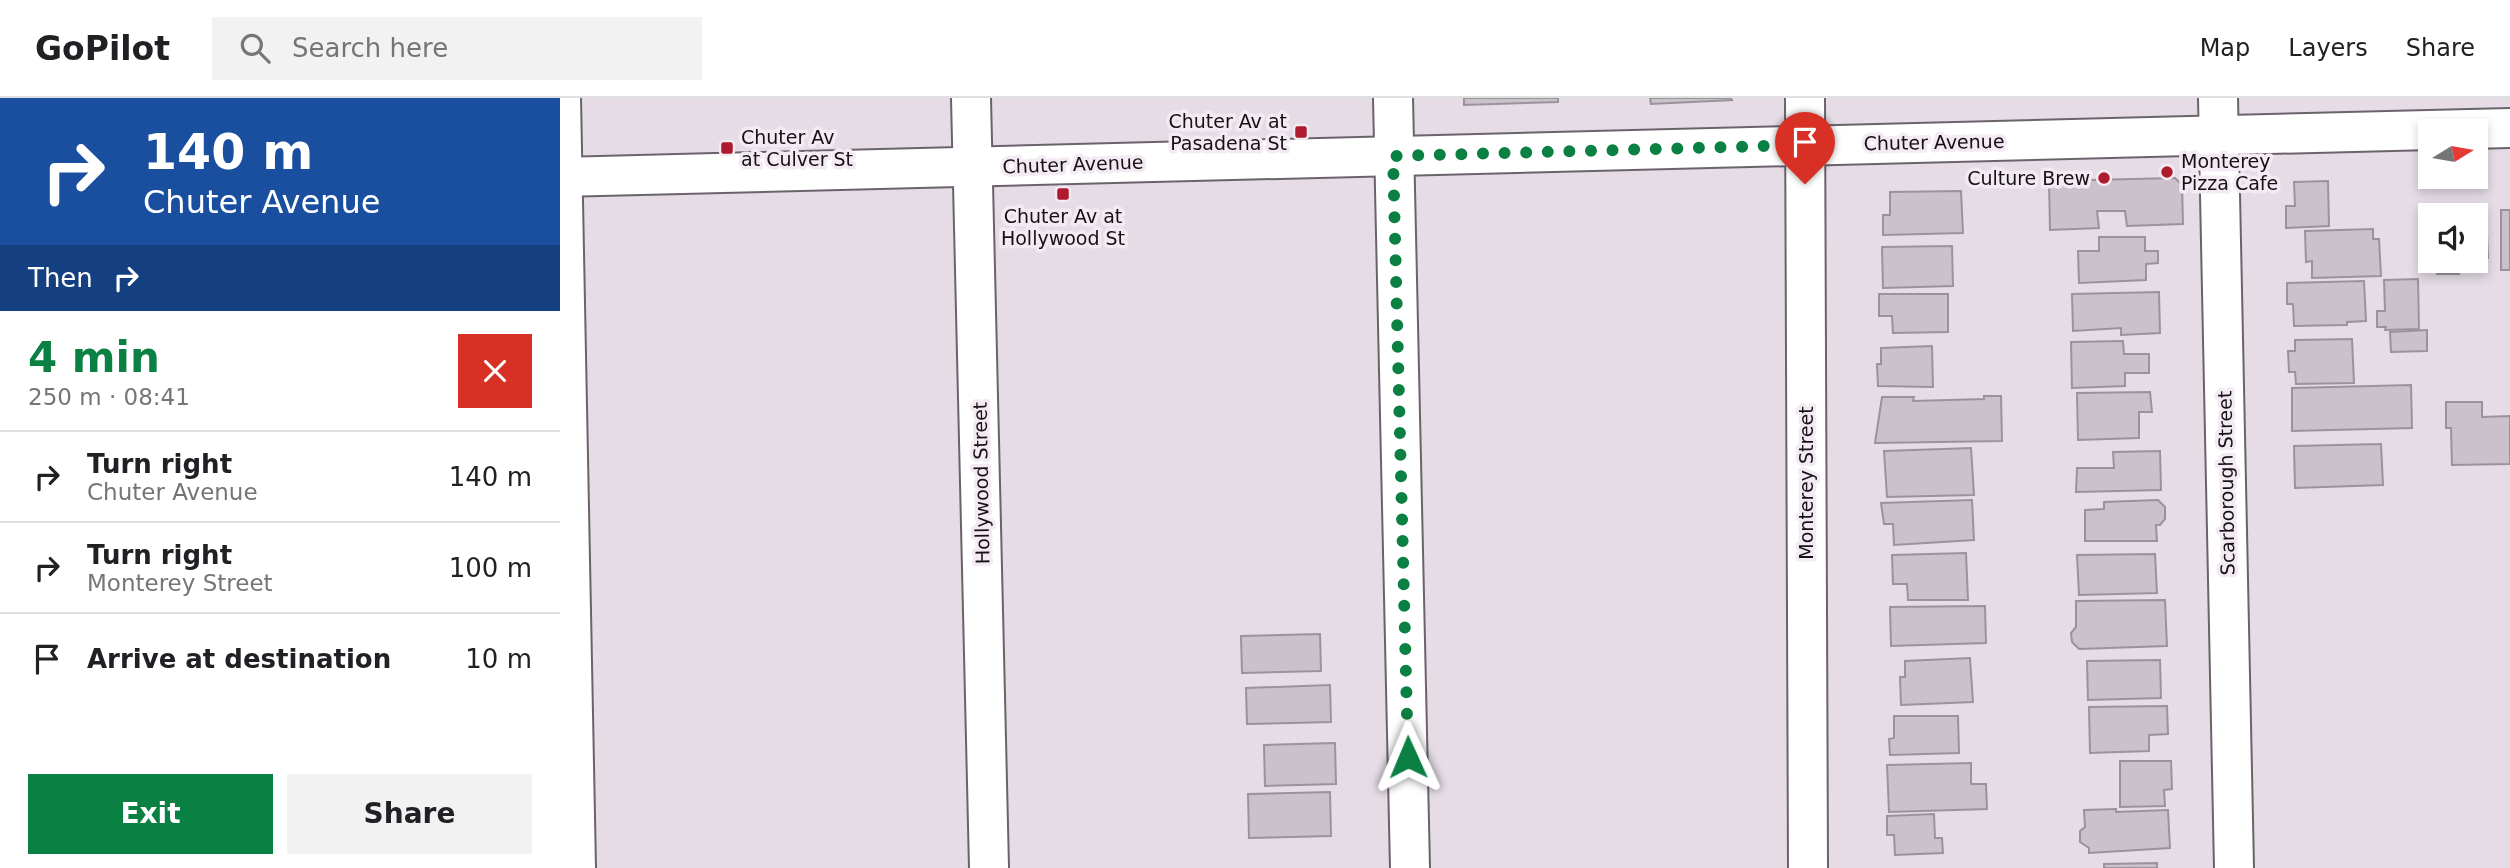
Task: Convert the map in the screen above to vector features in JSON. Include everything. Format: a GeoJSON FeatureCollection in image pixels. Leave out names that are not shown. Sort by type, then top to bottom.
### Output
{"type":"FeatureCollection","features":[{"type":"Feature","properties":{"kind":"street"},"geometry":{"type":"LineString","coordinates":[[561,98],[576,868]]}},
{"type":"Feature","properties":{"kind":"street","name":"Hollywood Street"},"geometry":{"type":"LineString","coordinates":[[971,98],[989,868]]}},
{"type":"Feature","properties":{"kind":"street"},"geometry":{"type":"LineString","coordinates":[[1393,98],[1410,868]]}},
{"type":"Feature","properties":{"kind":"street","name":"Monterey Street"},"geometry":{"type":"LineString","coordinates":[[1805,98],[1808,868]]}},
{"type":"Feature","properties":{"kind":"street","name":"Chuter Avenue"},"geometry":{"type":"LineString","coordinates":[[561,177],[1805,145],[2219,116],[2510,128]]}},
{"type":"Feature","properties":{"kind":"street","name":"Scarborough Street"},"geometry":{"type":"LineString","coordinates":[[2219,116],[2234,868]]}},
{"type":"Feature","properties":{"kind":"building"},"geometry":{"type":"Polygon","coordinates":[[[1464,98],[1558,98],[1558,102],[1464,105],[1464,98]]]}},
{"type":"Feature","properties":{"kind":"building"},"geometry":{"type":"Polygon","coordinates":[[[1650,98],[1731,98],[1732,100],[1651,104],[1650,98]]]}},
{"type":"Feature","properties":{"kind":"building"},"geometry":{"type":"Polygon","coordinates":[[[2175,178],[2182,185],[2183,224],[2127,226],[2125,211],[2097,211],[2099,228],[2050,230],[2049,181],[2175,178]]]}},
{"type":"Feature","properties":{"kind":"building"},"geometry":{"type":"Polygon","coordinates":[[[2328,181],[2329,226],[2286,228],[2286,206],[2295,206],[2294,182],[2328,181]]]}},
{"type":"Feature","properties":{"kind":"building"},"geometry":{"type":"Polygon","coordinates":[[[1961,191],[1963,233],[1883,235],[1883,215],[1890,215],[1890,192],[1961,191]]]}},
{"type":"Feature","properties":{"kind":"building"},"geometry":{"type":"Polygon","coordinates":[[[2501,210],[2510,210],[2510,270],[2501,270],[2501,210]]]}},
{"type":"Feature","properties":{"kind":"building"},"geometry":{"type":"Polygon","coordinates":[[[2373,229],[2373,239],[2379,239],[2381,276],[2312,278],[2312,261],[2306,262],[2305,231],[2373,229]]]}},
{"type":"Feature","properties":{"kind":"building"},"geometry":{"type":"Polygon","coordinates":[[[2099,237],[2145,237],[2145,251],[2158,251],[2158,263],[2146,264],[2146,280],[2079,283],[2078,251],[2099,251],[2099,237]]]}},
{"type":"Feature","properties":{"kind":"building"},"geometry":{"type":"Polygon","coordinates":[[[1952,246],[1953,286],[1883,288],[1882,247],[1952,246]]]}},
{"type":"Feature","properties":{"kind":"building"},"geometry":{"type":"Polygon","coordinates":[[[2418,279],[2419,329],[2385,330],[2386,327],[2377,327],[2377,311],[2385,311],[2384,280],[2418,279]]]}},
{"type":"Feature","properties":{"kind":"building"},"geometry":{"type":"Polygon","coordinates":[[[2364,281],[2366,321],[2347,322],[2347,325],[2294,326],[2293,304],[2287,304],[2287,283],[2364,281]]]}},
{"type":"Feature","properties":{"kind":"building"},"geometry":{"type":"Polygon","coordinates":[[[2159,292],[2160,333],[2121,335],[2121,328],[2073,331],[2072,294],[2159,292]]]}},
{"type":"Feature","properties":{"kind":"building"},"geometry":{"type":"Polygon","coordinates":[[[1879,294],[1948,294],[1948,332],[1893,333],[1892,316],[1879,316],[1879,294]]]}},
{"type":"Feature","properties":{"kind":"building"},"geometry":{"type":"Polygon","coordinates":[[[2427,330],[2427,351],[2391,352],[2390,332],[2427,330]]]}},
{"type":"Feature","properties":{"kind":"building"},"geometry":{"type":"Polygon","coordinates":[[[2352,339],[2354,383],[2296,384],[2295,372],[2289,372],[2288,351],[2295,351],[2295,340],[2352,339]]]}},
{"type":"Feature","properties":{"kind":"building"},"geometry":{"type":"Polygon","coordinates":[[[2123,341],[2124,354],[2149,354],[2149,373],[2125,373],[2125,386],[2072,388],[2071,342],[2123,341]]]}},
{"type":"Feature","properties":{"kind":"building"},"geometry":{"type":"Polygon","coordinates":[[[1932,346],[1933,387],[1878,386],[1877,364],[1881,364],[1881,348],[1932,346]]]}},
{"type":"Feature","properties":{"kind":"building"},"geometry":{"type":"Polygon","coordinates":[[[2411,385],[2412,428],[2292,431],[2292,388],[2411,385]]]}},
{"type":"Feature","properties":{"kind":"building"},"geometry":{"type":"Polygon","coordinates":[[[2150,392],[2152,412],[2139,412],[2139,438],[2078,440],[2077,393],[2150,392]]]}},
{"type":"Feature","properties":{"kind":"building"},"geometry":{"type":"Polygon","coordinates":[[[1984,396],[2001,396],[2002,441],[1875,443],[1882,397],[1914,397],[1913,401],[1984,399],[1984,396]]]}},
{"type":"Feature","properties":{"kind":"building"},"geometry":{"type":"Polygon","coordinates":[[[2446,402],[2482,402],[2482,417],[2510,416],[2510,464],[2452,465],[2451,428],[2446,428],[2446,402]]]}},
{"type":"Feature","properties":{"kind":"building"},"geometry":{"type":"Polygon","coordinates":[[[2381,444],[2383,485],[2295,488],[2294,446],[2381,444]]]}},
{"type":"Feature","properties":{"kind":"building"},"geometry":{"type":"Polygon","coordinates":[[[1971,448],[1974,495],[1887,497],[1884,451],[1971,448]]]}},
{"type":"Feature","properties":{"kind":"building"},"geometry":{"type":"Polygon","coordinates":[[[2160,451],[2161,490],[2076,492],[2077,468],[2114,468],[2113,452],[2160,451]]]}},
{"type":"Feature","properties":{"kind":"building"},"geometry":{"type":"Polygon","coordinates":[[[1972,500],[1974,540],[1894,545],[1893,524],[1884,524],[1881,503],[1972,500]]]}},
{"type":"Feature","properties":{"kind":"building"},"geometry":{"type":"Polygon","coordinates":[[[2158,500],[2165,507],[2165,519],[2160,525],[2156,525],[2157,541],[2085,541],[2085,510],[2104,509],[2104,502],[2158,500]]]}},
{"type":"Feature","properties":{"kind":"building"},"geometry":{"type":"Polygon","coordinates":[[[1966,553],[1968,600],[1908,600],[1907,584],[1893,584],[1892,555],[1966,553]]]}},
{"type":"Feature","properties":{"kind":"building"},"geometry":{"type":"Polygon","coordinates":[[[2155,554],[2157,593],[2079,595],[2077,555],[2155,554]]]}},
{"type":"Feature","properties":{"kind":"building"},"geometry":{"type":"Polygon","coordinates":[[[2165,600],[2167,646],[2079,649],[2072,642],[2071,633],[2076,627],[2076,601],[2165,600]]]}},
{"type":"Feature","properties":{"kind":"building"},"geometry":{"type":"Polygon","coordinates":[[[1985,606],[1986,643],[1891,646],[1890,607],[1985,606]]]}},
{"type":"Feature","properties":{"kind":"building"},"geometry":{"type":"Polygon","coordinates":[[[1320,634],[1321,671],[1242,673],[1241,636],[1320,634]]]}},
{"type":"Feature","properties":{"kind":"building"},"geometry":{"type":"Polygon","coordinates":[[[1970,658],[1973,702],[1901,705],[1900,677],[1905,677],[1905,661],[1970,658]]]}},
{"type":"Feature","properties":{"kind":"building"},"geometry":{"type":"Polygon","coordinates":[[[2160,660],[2161,698],[2088,700],[2087,661],[2160,660]]]}},
{"type":"Feature","properties":{"kind":"building"},"geometry":{"type":"Polygon","coordinates":[[[1330,685],[1331,722],[1247,724],[1246,688],[1330,685]]]}},
{"type":"Feature","properties":{"kind":"building"},"geometry":{"type":"Polygon","coordinates":[[[2167,706],[2168,734],[2149,735],[2149,751],[2090,753],[2089,707],[2167,706]]]}},
{"type":"Feature","properties":{"kind":"building"},"geometry":{"type":"Polygon","coordinates":[[[1894,716],[1958,716],[1959,753],[1890,755],[1889,739],[1894,738],[1894,716]]]}},
{"type":"Feature","properties":{"kind":"building"},"geometry":{"type":"Polygon","coordinates":[[[1335,743],[1336,784],[1265,786],[1264,745],[1335,743]]]}},
{"type":"Feature","properties":{"kind":"building"},"geometry":{"type":"Polygon","coordinates":[[[2120,761],[2171,761],[2172,789],[2164,790],[2165,806],[2120,807],[2120,761]]]}},
{"type":"Feature","properties":{"kind":"building"},"geometry":{"type":"Polygon","coordinates":[[[1971,763],[1971,784],[1986,784],[1987,809],[1889,812],[1887,765],[1971,763]]]}},
{"type":"Feature","properties":{"kind":"building"},"geometry":{"type":"Polygon","coordinates":[[[1330,792],[1331,836],[1249,838],[1248,794],[1330,792]]]}},
{"type":"Feature","properties":{"kind":"building"},"geometry":{"type":"Polygon","coordinates":[[[2116,809],[2116,812],[2168,810],[2170,848],[2089,853],[2089,848],[2080,842],[2080,831],[2085,827],[2084,810],[2116,809]]]}},
{"type":"Feature","properties":{"kind":"building"},"geometry":{"type":"Polygon","coordinates":[[[1934,814],[1935,838],[1942,838],[1943,853],[1895,855],[1894,835],[1887,835],[1887,816],[1934,814]]]}},
{"type":"Feature","properties":{"kind":"building"},"geometry":{"type":"Polygon","coordinates":[[[2157,863],[2157,868],[2104,868],[2104,864],[2157,863]]]}},
{"type":"Feature","properties":{"kind":"place","name":"Chuter Av at Pasadena St"},"geometry":{"type":"Point","coordinates":[1301,132]}},
{"type":"Feature","properties":{"kind":"place","name":"Chuter Av at Culver St"},"geometry":{"type":"Point","coordinates":[727,148]}},
{"type":"Feature","properties":{"kind":"place","name":"Monterey Pizza Cafe"},"geometry":{"type":"Point","coordinates":[2167,172]}},
{"type":"Feature","properties":{"kind":"place","name":"Culture Brew"},"geometry":{"type":"Point","coordinates":[2104,178]}},
{"type":"Feature","properties":{"kind":"place","name":"Chuter Av at Hollywood St"},"geometry":{"type":"Point","coordinates":[1063,194]}},
{"type":"Feature","properties":{"kind":"route"},"geometry":{"type":"LineString","coordinates":[[1408,757],[1393,156],[1805,145],[1805,184]]}}]}
